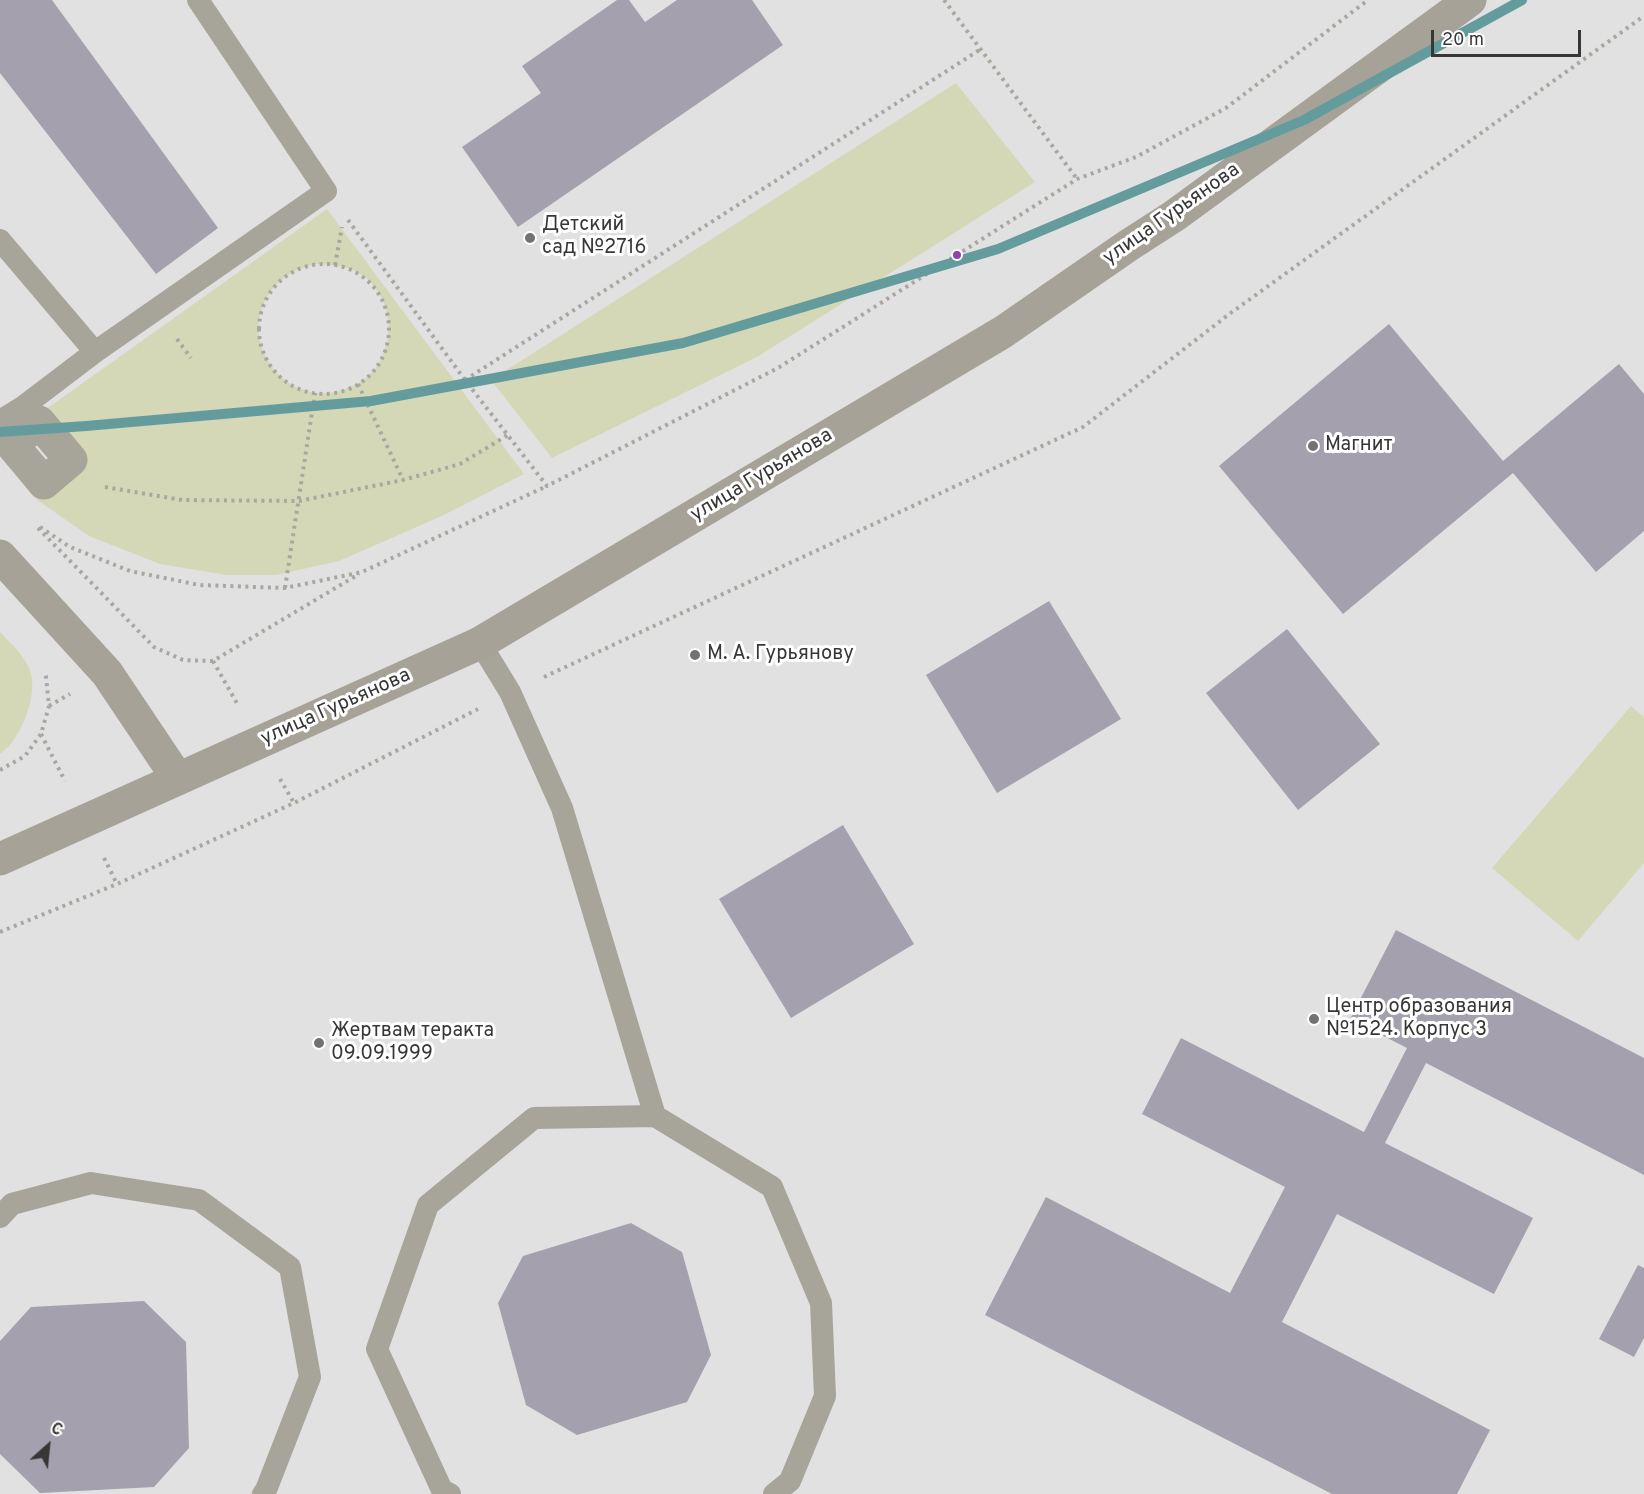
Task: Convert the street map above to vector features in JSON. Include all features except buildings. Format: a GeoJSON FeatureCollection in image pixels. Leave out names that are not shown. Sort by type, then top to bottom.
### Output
{"type":"FeatureCollection","features":[{"type":"Feature","properties":{"kind":"main road","name":"улица Гурьянова"},"geometry":{"type":"LineString","coordinates":[[0,859],[480,643],[1003,332],[1174,216],[1470,0]]}},
{"type":"Feature","properties":{"kind":"main road"},"geometry":{"type":"LineString","coordinates":[[0,556],[107,673],[178,779]]}},
{"type":"Feature","properties":{"kind":"lane"},"geometry":{"type":"LineString","coordinates":[[0,421],[326,191],[198,0]]}},
{"type":"Feature","properties":{"kind":"lane"},"geometry":{"type":"LineString","coordinates":[[0,240],[95,352]]}},
{"type":"Feature","properties":{"kind":"lane"},"geometry":{"type":"LineString","coordinates":[[480,643],[510,692],[562,808],[655,1116]]}},
{"type":"Feature","properties":{"kind":"lane"},"geometry":{"type":"LineString","coordinates":[[450,1494],[442,1490],[377,1349],[428,1205],[534,1118],[655,1116],[772,1187],[821,1303],[825,1396],[790,1480],[774,1494]]}},
{"type":"Feature","properties":{"kind":"lane"},"geometry":{"type":"LineString","coordinates":[[0,1217],[12,1204],[91,1183],[199,1200],[290,1267],[310,1377],[263,1494]]}},
{"type":"Feature","properties":{"kind":"path"},"geometry":{"type":"LineString","coordinates":[[944,0],[1077,178]]}},
{"type":"Feature","properties":{"kind":"path"},"geometry":{"type":"LineString","coordinates":[[362,572],[285,588],[199,585],[130,571],[70,547],[32,522],[154,647],[183,660],[213,661],[362,572],[547,486],[778,368],[1077,178],[1136,157],[1226,108],[1368,0]]}},
{"type":"Feature","properties":{"kind":"path"},"geometry":{"type":"LineString","coordinates":[[0,932],[117,884],[294,803],[510,692],[1083,426],[1232,312],[1644,16]]}},
{"type":"Feature","properties":{"kind":"path"},"geometry":{"type":"LineString","coordinates":[[465,380],[981,49]]}},
{"type":"Feature","properties":{"kind":"path"},"geometry":{"type":"LineString","coordinates":[[335,265],[344,215],[465,380],[547,486]]}},
{"type":"Feature","properties":{"kind":"path"},"geometry":{"type":"LineString","coordinates":[[315,264],[335,265],[357,272],[374,286],[385,306],[390,328],[386,350],[375,369],[358,384],[338,392],[315,393],[294,386],[277,374],[265,358],[260,338],[260,317],[266,298],[279,282],[296,270],[315,264]]}},
{"type":"Feature","properties":{"kind":"path"},"geometry":{"type":"LineString","coordinates":[[358,384],[403,480]]}},
{"type":"Feature","properties":{"kind":"path"},"geometry":{"type":"LineString","coordinates":[[285,588],[315,393]]}},
{"type":"Feature","properties":{"kind":"path"},"geometry":{"type":"LineString","coordinates":[[71,460],[88,480],[102,486],[182,500],[299,501],[403,480],[460,464],[508,435]]}},
{"type":"Feature","properties":{"kind":"path"},"geometry":{"type":"LineString","coordinates":[[0,770],[25,756],[41,734],[49,705],[43,668]]}},
{"type":"Feature","properties":{"kind":"green space"},"geometry":{"type":"Polygon","coordinates":[[[956,83],[1035,182],[757,357],[552,458],[491,380],[956,83]]]}},
{"type":"Feature","properties":{"kind":"green space"},"geometry":{"type":"Polygon","coordinates":[[[327,209],[524,474],[442,516],[339,561],[276,575],[227,575],[160,564],[89,536],[33,497],[0,451],[0,442],[327,209]],[[315,264],[291,273],[279,282],[265,301],[259,323],[261,344],[270,363],[284,379],[302,390],[324,393],[348,388],[371,373],[386,347],[388,322],[382,298],[366,278],[346,268],[315,264]],[[39,422],[12,445],[44,483],[71,460],[39,422]]]}},
{"type":"Feature","properties":{"kind":"green space"},"geometry":{"type":"Polygon","coordinates":[[[0,632],[26,662],[31,674],[32,691],[22,727],[12,743],[0,754],[0,632]]]}},
{"type":"Feature","properties":{"kind":"green space"},"geometry":{"type":"Polygon","coordinates":[[[1631,706],[1644,717],[1644,863],[1578,941],[1492,868],[1631,706]]]}},
{"type":"Feature","properties":{"kind":"transit line"},"geometry":{"type":"LineString","coordinates":[[0,432],[371,401],[683,343],[998,249],[1304,120],[1522,0]]}},
{"type":"Feature","properties":{"kind":"place","name":"Детский сад №2716"},"geometry":{"type":"Point","coordinates":[530,238]}},
{"type":"Feature","properties":{"kind":"place","name":"Магнит"},"geometry":{"type":"Point","coordinates":[1313,446]}},
{"type":"Feature","properties":{"kind":"place","name":"М. А. Гурьянову"},"geometry":{"type":"Point","coordinates":[695,655]}},
{"type":"Feature","properties":{"kind":"place","name":"Центр образования №1524. Корпус 3"},"geometry":{"type":"Point","coordinates":[1314,1019]}},
{"type":"Feature","properties":{"kind":"place","name":"Жертвам теракта 09.09.1999"},"geometry":{"type":"Point","coordinates":[319,1043]}}]}
